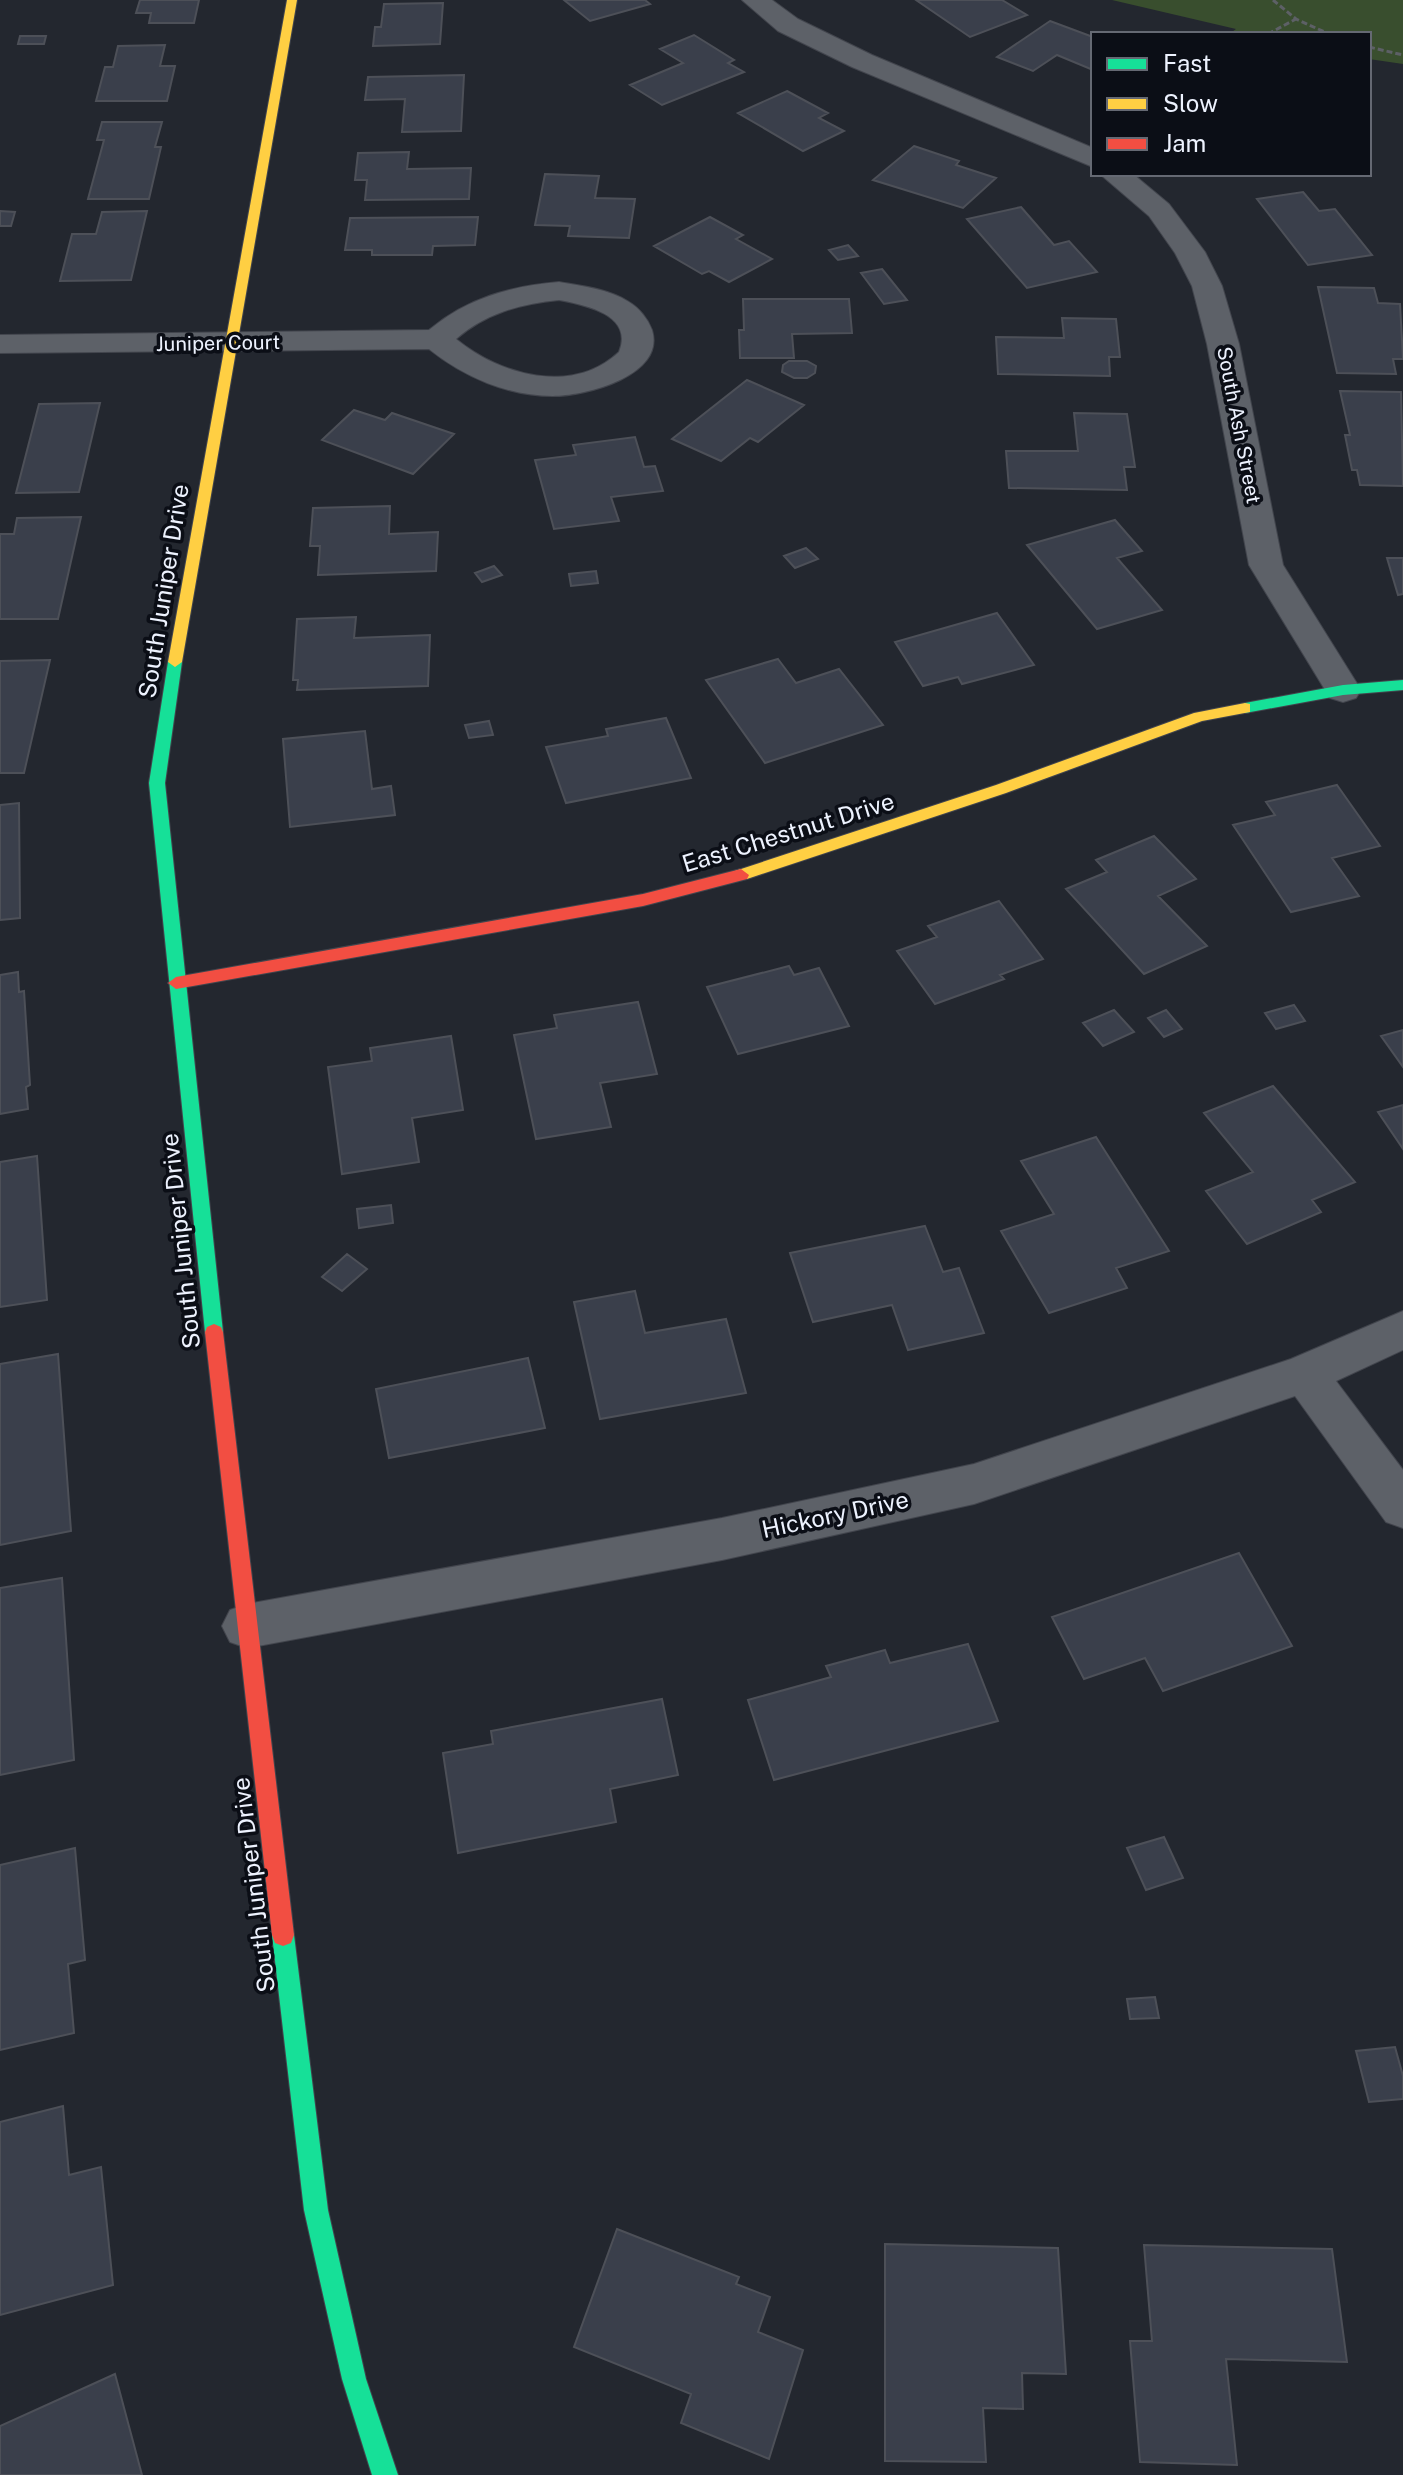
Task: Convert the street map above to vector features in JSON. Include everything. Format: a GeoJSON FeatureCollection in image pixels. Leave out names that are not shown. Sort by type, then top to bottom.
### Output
{"type":"FeatureCollection","features":[{"type":"Feature","properties":{"kind":"street","name":"South Juniper Drive"},"geometry":{"type":"LineString","coordinates":[[292,0],[229,344],[157,783],[247,1626],[316,2210],[354,2379],[385,2475]]}},
{"type":"Feature","properties":{"kind":"street"},"geometry":{"type":"LineString","coordinates":[[755,0],[788,25],[862,61],[1091,157]]}},
{"type":"Feature","properties":{"kind":"street","name":"South Ash Street"},"geometry":{"type":"LineString","coordinates":[[1117,176],[1159,210],[1190,252],[1207,286],[1223,344],[1266,565],[1343,690]]}},
{"type":"Feature","properties":{"kind":"street"},"geometry":{"type":"LineString","coordinates":[[559,291],[598,299],[627,316],[637,331],[639,347],[627,363],[606,375],[554,386],[528,384],[479,370],[456,357],[437,339],[458,319],[478,308],[531,293],[559,291]]}},
{"type":"Feature","properties":{"kind":"street","name":"Juniper Court"},"geometry":{"type":"LineString","coordinates":[[0,344],[229,344],[437,339]]}},
{"type":"Feature","properties":{"kind":"street","name":"East Chestnut Drive"},"geometry":{"type":"LineString","coordinates":[[176,983],[657,897],[745,874],[986,794],[1199,717],[1343,690],[1403,685]]}},
{"type":"Feature","properties":{"kind":"street","name":"Hickory Drive"},"geometry":{"type":"LineString","coordinates":[[247,1626],[722,1539],[974,1484],[1305,1374],[1403,1330]]}},
{"type":"Feature","properties":{"kind":"street"},"geometry":{"type":"LineString","coordinates":[[1305,1374],[1403,1507]]}},
{"type":"Feature","properties":{"kind":"path"},"geometry":{"type":"LineString","coordinates":[[1273,0],[1296,19],[1325,32]]}},
{"type":"Feature","properties":{"kind":"path"},"geometry":{"type":"LineString","coordinates":[[1272,32],[1296,19]]}},
{"type":"Feature","properties":{"kind":"path"},"geometry":{"type":"LineString","coordinates":[[1371,47],[1403,55]]}},
{"type":"Feature","properties":{"kind":"green space"},"geometry":{"type":"Polygon","coordinates":[[[1112,0],[1403,0],[1403,64],[1371,59],[1371,32],[1232,32],[1236,29],[1112,0]]]}},
{"type":"Feature","properties":{"kind":"building"},"geometry":{"type":"Polygon","coordinates":[[[140,0],[199,0],[194,23],[149,23],[151,13],[136,13],[140,0]]]}},
{"type":"Feature","properties":{"kind":"building"},"geometry":{"type":"Polygon","coordinates":[[[564,0],[645,0],[650,4],[590,21],[564,0]]]}},
{"type":"Feature","properties":{"kind":"building"},"geometry":{"type":"Polygon","coordinates":[[[916,0],[1002,0],[1027,15],[970,37],[916,0]]]}},
{"type":"Feature","properties":{"kind":"building"},"geometry":{"type":"Polygon","coordinates":[[[443,3],[440,44],[373,46],[375,27],[381,27],[384,4],[443,3]]]}},
{"type":"Feature","properties":{"kind":"building"},"geometry":{"type":"Polygon","coordinates":[[[1050,21],[1091,36],[1091,69],[1057,55],[1033,71],[997,57],[1050,21]]]}},
{"type":"Feature","properties":{"kind":"building"},"geometry":{"type":"Polygon","coordinates":[[[694,35],[734,60],[728,63],[744,72],[662,105],[630,85],[683,63],[660,49],[694,35]]]}},
{"type":"Feature","properties":{"kind":"building"},"geometry":{"type":"Polygon","coordinates":[[[20,36],[46,36],[44,44],[18,44],[20,36]]]}},
{"type":"Feature","properties":{"kind":"building"},"geometry":{"type":"Polygon","coordinates":[[[165,45],[160,66],[175,66],[167,101],[96,101],[105,67],[113,67],[118,46],[165,45]]]}},
{"type":"Feature","properties":{"kind":"building"},"geometry":{"type":"Polygon","coordinates":[[[464,75],[461,131],[402,132],[405,99],[365,100],[368,77],[464,75]]]}},
{"type":"Feature","properties":{"kind":"building"},"geometry":{"type":"Polygon","coordinates":[[[787,91],[828,113],[819,118],[844,131],[803,151],[738,113],[787,91]]]}},
{"type":"Feature","properties":{"kind":"building"},"geometry":{"type":"Polygon","coordinates":[[[102,122],[162,122],[155,147],[161,147],[149,199],[88,199],[104,140],[97,140],[102,122]]]}},
{"type":"Feature","properties":{"kind":"building"},"geometry":{"type":"Polygon","coordinates":[[[914,146],[959,161],[956,165],[996,178],[963,208],[873,180],[914,146]]]}},
{"type":"Feature","properties":{"kind":"building"},"geometry":{"type":"Polygon","coordinates":[[[409,152],[407,169],[471,168],[469,199],[365,200],[367,180],[355,180],[358,153],[409,152]]]}},
{"type":"Feature","properties":{"kind":"building"},"geometry":{"type":"Polygon","coordinates":[[[545,174],[599,176],[595,198],[635,199],[629,238],[568,236],[570,226],[535,225],[545,174]]]}},
{"type":"Feature","properties":{"kind":"building"},"geometry":{"type":"Polygon","coordinates":[[[1303,192],[1319,211],[1335,209],[1372,255],[1308,265],[1257,199],[1303,192]]]}},
{"type":"Feature","properties":{"kind":"building"},"geometry":{"type":"Polygon","coordinates":[[[1021,207],[1054,245],[1069,241],[1097,272],[1027,288],[967,219],[1021,207]]]}},
{"type":"Feature","properties":{"kind":"building"},"geometry":{"type":"Polygon","coordinates":[[[0,211],[15,212],[11,226],[0,226],[0,211]]]}},
{"type":"Feature","properties":{"kind":"building"},"geometry":{"type":"Polygon","coordinates":[[[147,211],[131,280],[60,281],[72,234],[96,234],[102,212],[147,211]]]}},
{"type":"Feature","properties":{"kind":"building"},"geometry":{"type":"Polygon","coordinates":[[[478,217],[475,245],[433,246],[432,255],[372,255],[372,250],[345,250],[350,218],[478,217]]]}},
{"type":"Feature","properties":{"kind":"building"},"geometry":{"type":"Polygon","coordinates":[[[710,217],[743,235],[736,239],[772,259],[729,282],[709,271],[702,274],[654,246],[710,217]]]}},
{"type":"Feature","properties":{"kind":"building"},"geometry":{"type":"Polygon","coordinates":[[[848,245],[858,256],[838,260],[829,250],[848,245]]]}},
{"type":"Feature","properties":{"kind":"building"},"geometry":{"type":"Polygon","coordinates":[[[882,269],[907,300],[884,304],[861,273],[882,269]]]}},
{"type":"Feature","properties":{"kind":"building"},"geometry":{"type":"Polygon","coordinates":[[[1318,287],[1374,288],[1378,303],[1400,304],[1403,359],[1393,359],[1396,374],[1337,373],[1318,287]]]}},
{"type":"Feature","properties":{"kind":"building"},"geometry":{"type":"Polygon","coordinates":[[[743,299],[849,299],[852,333],[792,334],[794,358],[740,358],[739,330],[744,330],[743,299]]]}},
{"type":"Feature","properties":{"kind":"building"},"geometry":{"type":"Polygon","coordinates":[[[1062,318],[1116,319],[1120,357],[1109,357],[1110,376],[998,374],[996,337],[1064,338],[1062,318]]]}},
{"type":"Feature","properties":{"kind":"building"},"geometry":{"type":"Polygon","coordinates":[[[789,361],[807,361],[816,366],[815,373],[807,378],[794,378],[782,372],[783,365],[789,361]]]}},
{"type":"Feature","properties":{"kind":"building"},"geometry":{"type":"Polygon","coordinates":[[[747,380],[804,405],[758,442],[750,438],[721,461],[672,439],[747,380]]]}},
{"type":"Feature","properties":{"kind":"building"},"geometry":{"type":"Polygon","coordinates":[[[1340,391],[1401,392],[1403,486],[1360,485],[1357,470],[1352,470],[1345,435],[1350,435],[1340,391]]]}},
{"type":"Feature","properties":{"kind":"building"},"geometry":{"type":"Polygon","coordinates":[[[100,403],[79,492],[16,493],[39,404],[100,403]]]}},
{"type":"Feature","properties":{"kind":"building"},"geometry":{"type":"Polygon","coordinates":[[[354,410],[385,420],[392,413],[454,434],[413,474],[322,440],[354,410]]]}},
{"type":"Feature","properties":{"kind":"building"},"geometry":{"type":"Polygon","coordinates":[[[1074,413],[1127,414],[1135,467],[1124,467],[1127,490],[1009,488],[1006,451],[1078,451],[1074,413]]]}},
{"type":"Feature","properties":{"kind":"building"},"geometry":{"type":"Polygon","coordinates":[[[635,437],[644,467],[655,466],[663,491],[611,497],[619,521],[554,529],[535,460],[576,455],[573,445],[635,437]]]}},
{"type":"Feature","properties":{"kind":"building"},"geometry":{"type":"Polygon","coordinates":[[[390,506],[389,534],[438,532],[436,571],[318,575],[320,546],[310,546],[313,508],[390,506]]]}},
{"type":"Feature","properties":{"kind":"building"},"geometry":{"type":"Polygon","coordinates":[[[81,517],[58,619],[0,619],[0,534],[14,534],[17,518],[81,517]]]}},
{"type":"Feature","properties":{"kind":"building"},"geometry":{"type":"Polygon","coordinates":[[[1115,520],[1142,551],[1117,558],[1162,610],[1097,629],[1027,545],[1115,520]]]}},
{"type":"Feature","properties":{"kind":"building"},"geometry":{"type":"Polygon","coordinates":[[[806,548],[818,559],[795,568],[784,556],[806,548]]]}},
{"type":"Feature","properties":{"kind":"building"},"geometry":{"type":"Polygon","coordinates":[[[1387,558],[1403,558],[1403,594],[1398,595],[1387,558]]]}},
{"type":"Feature","properties":{"kind":"building"},"geometry":{"type":"Polygon","coordinates":[[[494,566],[502,575],[482,582],[475,573],[494,566]]]}},
{"type":"Feature","properties":{"kind":"building"},"geometry":{"type":"Polygon","coordinates":[[[596,571],[598,583],[571,586],[569,574],[596,571]]]}},
{"type":"Feature","properties":{"kind":"building"},"geometry":{"type":"Polygon","coordinates":[[[997,613],[1034,665],[962,684],[958,677],[923,686],[895,642],[997,613]]]}},
{"type":"Feature","properties":{"kind":"building"},"geometry":{"type":"Polygon","coordinates":[[[356,617],[354,638],[430,635],[428,686],[297,690],[298,680],[293,680],[297,619],[356,617]]]}},
{"type":"Feature","properties":{"kind":"building"},"geometry":{"type":"Polygon","coordinates":[[[778,659],[796,683],[839,669],[883,725],[765,763],[706,680],[778,659]]]}},
{"type":"Feature","properties":{"kind":"building"},"geometry":{"type":"Polygon","coordinates":[[[50,660],[24,773],[0,773],[0,661],[50,660]]]}},
{"type":"Feature","properties":{"kind":"building"},"geometry":{"type":"Polygon","coordinates":[[[666,718],[691,778],[566,803],[546,747],[608,736],[606,729],[666,718]]]}},
{"type":"Feature","properties":{"kind":"building"},"geometry":{"type":"Polygon","coordinates":[[[489,721],[493,735],[469,738],[465,725],[489,721]]]}},
{"type":"Feature","properties":{"kind":"building"},"geometry":{"type":"Polygon","coordinates":[[[365,731],[372,789],[391,786],[395,815],[290,827],[283,739],[365,731]]]}},
{"type":"Feature","properties":{"kind":"building"},"geometry":{"type":"Polygon","coordinates":[[[1337,785],[1380,846],[1332,858],[1359,896],[1291,912],[1233,825],[1275,815],[1266,802],[1337,785]]]}},
{"type":"Feature","properties":{"kind":"building"},"geometry":{"type":"Polygon","coordinates":[[[19,803],[20,918],[0,920],[0,805],[19,803]]]}},
{"type":"Feature","properties":{"kind":"building"},"geometry":{"type":"Polygon","coordinates":[[[1154,836],[1196,879],[1158,896],[1207,946],[1144,974],[1066,889],[1107,872],[1096,860],[1154,836]]]}},
{"type":"Feature","properties":{"kind":"building"},"geometry":{"type":"Polygon","coordinates":[[[999,901],[1043,959],[1000,975],[1004,979],[935,1004],[897,951],[937,937],[928,926],[999,901]]]}},
{"type":"Feature","properties":{"kind":"building"},"geometry":{"type":"Polygon","coordinates":[[[789,966],[794,975],[819,968],[849,1026],[738,1054],[707,987],[789,966]]]}},
{"type":"Feature","properties":{"kind":"building"},"geometry":{"type":"Polygon","coordinates":[[[18,972],[19,992],[24,991],[30,1085],[26,1087],[28,1109],[0,1114],[0,975],[18,972]]]}},
{"type":"Feature","properties":{"kind":"building"},"geometry":{"type":"Polygon","coordinates":[[[638,1002],[657,1074],[600,1083],[611,1127],[536,1139],[514,1035],[557,1028],[554,1015],[638,1002]]]}},
{"type":"Feature","properties":{"kind":"building"},"geometry":{"type":"Polygon","coordinates":[[[1294,1005],[1305,1021],[1276,1029],[1265,1013],[1294,1005]]]}},
{"type":"Feature","properties":{"kind":"building"},"geometry":{"type":"Polygon","coordinates":[[[1114,1010],[1134,1032],[1103,1046],[1083,1023],[1114,1010]]]}},
{"type":"Feature","properties":{"kind":"building"},"geometry":{"type":"Polygon","coordinates":[[[1166,1010],[1182,1029],[1164,1037],[1148,1018],[1166,1010]]]}},
{"type":"Feature","properties":{"kind":"building"},"geometry":{"type":"Polygon","coordinates":[[[1403,1030],[1403,1067],[1381,1036],[1403,1030]]]}},
{"type":"Feature","properties":{"kind":"building"},"geometry":{"type":"Polygon","coordinates":[[[451,1036],[463,1110],[412,1118],[419,1162],[342,1174],[328,1067],[372,1061],[370,1048],[451,1036]]]}},
{"type":"Feature","properties":{"kind":"building"},"geometry":{"type":"Polygon","coordinates":[[[1273,1086],[1355,1182],[1312,1200],[1321,1212],[1247,1244],[1206,1191],[1253,1172],[1204,1113],[1273,1086]]]}},
{"type":"Feature","properties":{"kind":"building"},"geometry":{"type":"Polygon","coordinates":[[[1403,1105],[1403,1149],[1378,1112],[1403,1105]]]}},
{"type":"Feature","properties":{"kind":"building"},"geometry":{"type":"Polygon","coordinates":[[[1096,1137],[1169,1251],[1116,1268],[1127,1288],[1049,1313],[1001,1231],[1054,1214],[1021,1161],[1096,1137]]]}},
{"type":"Feature","properties":{"kind":"building"},"geometry":{"type":"Polygon","coordinates":[[[37,1156],[47,1300],[0,1307],[0,1162],[37,1156]]]}},
{"type":"Feature","properties":{"kind":"building"},"geometry":{"type":"Polygon","coordinates":[[[391,1205],[393,1223],[359,1228],[357,1209],[391,1205]]]}},
{"type":"Feature","properties":{"kind":"building"},"geometry":{"type":"Polygon","coordinates":[[[925,1226],[943,1272],[959,1268],[984,1333],[908,1350],[892,1305],[813,1322],[790,1253],[925,1226]]]}},
{"type":"Feature","properties":{"kind":"building"},"geometry":{"type":"Polygon","coordinates":[[[347,1254],[367,1269],[342,1291],[322,1277],[347,1254]]]}},
{"type":"Feature","properties":{"kind":"building"},"geometry":{"type":"Polygon","coordinates":[[[635,1291],[645,1333],[726,1319],[746,1393],[600,1419],[574,1302],[635,1291]]]}},
{"type":"Feature","properties":{"kind":"building"},"geometry":{"type":"Polygon","coordinates":[[[58,1354],[71,1531],[0,1545],[0,1364],[58,1354]]]}},
{"type":"Feature","properties":{"kind":"building"},"geometry":{"type":"Polygon","coordinates":[[[528,1358],[545,1428],[389,1458],[376,1389],[528,1358]]]}},
{"type":"Feature","properties":{"kind":"building"},"geometry":{"type":"Polygon","coordinates":[[[1239,1553],[1292,1646],[1163,1691],[1145,1658],[1084,1679],[1052,1617],[1239,1553]]]}},
{"type":"Feature","properties":{"kind":"building"},"geometry":{"type":"Polygon","coordinates":[[[62,1578],[74,1760],[0,1775],[0,1588],[62,1578]]]}},
{"type":"Feature","properties":{"kind":"building"},"geometry":{"type":"Polygon","coordinates":[[[968,1644],[998,1721],[774,1780],[748,1700],[831,1677],[826,1666],[885,1650],[890,1663],[968,1644]]]}},
{"type":"Feature","properties":{"kind":"building"},"geometry":{"type":"Polygon","coordinates":[[[662,1699],[678,1775],[610,1789],[616,1822],[458,1853],[443,1753],[493,1744],[491,1731],[662,1699]]]}},
{"type":"Feature","properties":{"kind":"building"},"geometry":{"type":"Polygon","coordinates":[[[1164,1837],[1183,1878],[1146,1890],[1127,1848],[1164,1837]]]}},
{"type":"Feature","properties":{"kind":"building"},"geometry":{"type":"Polygon","coordinates":[[[75,1848],[85,1960],[68,1964],[74,2033],[0,2050],[0,1865],[75,1848]]]}},
{"type":"Feature","properties":{"kind":"building"},"geometry":{"type":"Polygon","coordinates":[[[1155,1997],[1159,2018],[1130,2019],[1127,1999],[1155,1997]]]}},
{"type":"Feature","properties":{"kind":"building"},"geometry":{"type":"Polygon","coordinates":[[[1395,2047],[1403,2076],[1403,2099],[1369,2102],[1356,2051],[1395,2047]]]}},
{"type":"Feature","properties":{"kind":"building"},"geometry":{"type":"Polygon","coordinates":[[[63,2106],[69,2175],[101,2167],[113,2285],[0,2315],[0,2122],[63,2106]]]}},
{"type":"Feature","properties":{"kind":"building"},"geometry":{"type":"Polygon","coordinates":[[[617,2229],[739,2277],[736,2284],[770,2297],[758,2332],[803,2350],[769,2459],[681,2423],[691,2394],[574,2347],[617,2229]]]}},
{"type":"Feature","properties":{"kind":"building"},"geometry":{"type":"Polygon","coordinates":[[[885,2244],[1058,2248],[1066,2374],[1022,2373],[1023,2409],[983,2408],[986,2462],[885,2461],[885,2244]]]}},
{"type":"Feature","properties":{"kind":"building"},"geometry":{"type":"Polygon","coordinates":[[[1144,2245],[1332,2249],[1347,2362],[1226,2359],[1237,2465],[1140,2462],[1130,2341],[1152,2341],[1144,2245]]]}},
{"type":"Feature","properties":{"kind":"building"},"geometry":{"type":"Polygon","coordinates":[[[115,2374],[142,2475],[0,2475],[0,2426],[115,2374]]]}},
{"type":"Feature","properties":{"kind":"traffic: fast"},"geometry":{"type":"LineString","coordinates":[[175,662],[157,783],[214,1332]]}},
{"type":"Feature","properties":{"kind":"traffic: fast"},"geometry":{"type":"LineString","coordinates":[[1245,708],[1343,690],[1403,685]]}},
{"type":"Feature","properties":{"kind":"traffic: fast"},"geometry":{"type":"LineString","coordinates":[[283,1935],[316,2210],[354,2379],[385,2475]]}},
{"type":"Feature","properties":{"kind":"traffic: slow"},"geometry":{"type":"LineString","coordinates":[[175,662],[292,0]]}},
{"type":"Feature","properties":{"kind":"traffic: slow"},"geometry":{"type":"LineString","coordinates":[[741,875],[1001,789],[1199,717],[1245,708]]}},
{"type":"Feature","properties":{"kind":"traffic: jam"},"geometry":{"type":"LineString","coordinates":[[176,983],[643,900],[741,875]]}},
{"type":"Feature","properties":{"kind":"traffic: jam"},"geometry":{"type":"LineString","coordinates":[[214,1332],[283,1935]]}}]}
